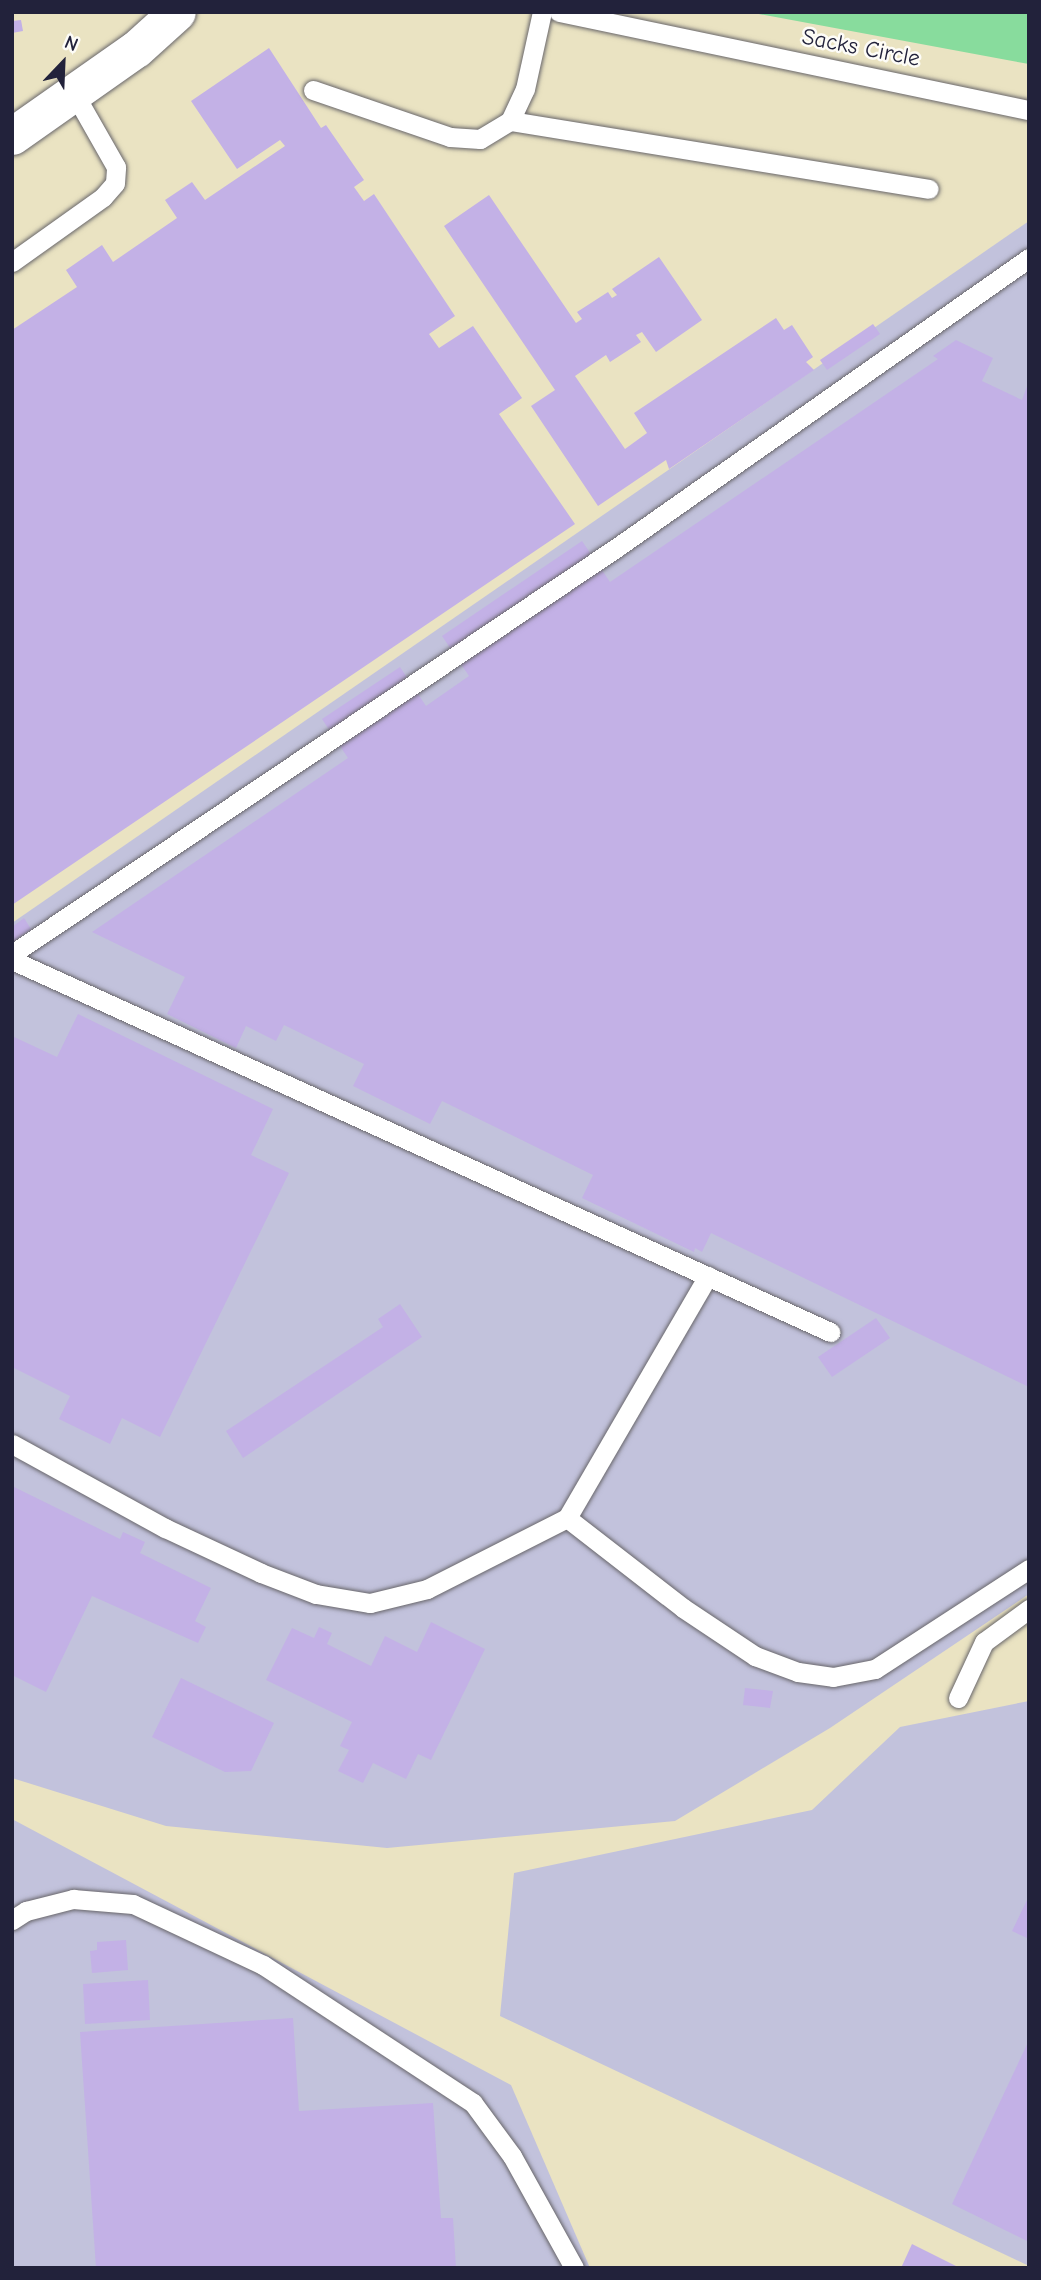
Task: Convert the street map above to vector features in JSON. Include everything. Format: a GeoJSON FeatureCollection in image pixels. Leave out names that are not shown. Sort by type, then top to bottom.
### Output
{"type":"FeatureCollection","features":[{"type":"Feature","properties":{"kind":"street"},"geometry":{"type":"LineString","coordinates":[[12,136],[136,49],[177,12]]}},
{"type":"Feature","properties":{"kind":"lane"},"geometry":{"type":"LineString","coordinates":[[313,90],[450,137],[480,139],[510,121],[525,89],[542,12]]}},
{"type":"Feature","properties":{"kind":"lane","name":"Sacks Circle"},"geometry":{"type":"LineString","coordinates":[[559,12],[1029,110]]}},
{"type":"Feature","properties":{"kind":"lane"},"geometry":{"type":"LineString","coordinates":[[12,262],[103,197],[115,183],[116,167],[74,93]]}},
{"type":"Feature","properties":{"kind":"lane"},"geometry":{"type":"LineString","coordinates":[[510,121],[929,189]]}},
{"type":"Feature","properties":{"kind":"lane"},"geometry":{"type":"LineString","coordinates":[[12,954],[616,548],[1029,258]]}},
{"type":"Feature","properties":{"kind":"lane"},"geometry":{"type":"LineString","coordinates":[[12,960],[830,1332]]}},
{"type":"Feature","properties":{"kind":"lane"},"geometry":{"type":"LineString","coordinates":[[12,1444],[165,1528],[261,1573],[316,1594],[370,1603],[427,1588],[567,1518],[708,1276]]}},
{"type":"Feature","properties":{"kind":"lane"},"geometry":{"type":"LineString","coordinates":[[567,1518],[683,1608],[755,1656],[798,1672],[833,1677],[875,1668],[1029,1569]]}},
{"type":"Feature","properties":{"kind":"lane"},"geometry":{"type":"LineString","coordinates":[[958,1698],[984,1642],[1029,1609]]}},
{"type":"Feature","properties":{"kind":"lane"},"geometry":{"type":"LineString","coordinates":[[12,1920],[26,1911],[73,1899],[133,1904],[275,1972],[473,2103],[512,2156],[574,2268]]}},
{"type":"Feature","properties":{"kind":"shaded area"},"geometry":{"type":"Polygon","coordinates":[[[1029,221],[1029,1594],[830,1728],[675,1821],[387,1848],[166,1826],[12,1778],[12,923],[1029,221]]]}},
{"type":"Feature","properties":{"kind":"shaded area"},"geometry":{"type":"Polygon","coordinates":[[[1029,1701],[1029,2266],[500,2016],[514,1873],[812,1810],[900,1727],[1029,1701]]]}},
{"type":"Feature","properties":{"kind":"shaded area"},"geometry":{"type":"Polygon","coordinates":[[[12,1819],[511,2085],[590,2268],[12,2268],[12,1819]]]}},
{"type":"Feature","properties":{"kind":"green space"},"geometry":{"type":"Polygon","coordinates":[[[748,12],[1029,12],[1029,64],[1007,60],[748,12]]]}},
{"type":"Feature","properties":{"kind":"building"},"geometry":{"type":"Polygon","coordinates":[[[21,20],[23,31],[12,33],[12,21],[21,20]]]}},
{"type":"Feature","properties":{"kind":"building"},"geometry":{"type":"Polygon","coordinates":[[[269,48],[321,128],[326,125],[364,180],[354,187],[364,201],[374,194],[455,316],[429,334],[439,348],[473,326],[522,398],[499,414],[575,524],[12,905],[12,330],[77,287],[66,270],[102,245],[113,262],[177,218],[165,200],[192,182],[205,200],[285,146],[280,140],[237,169],[191,101],[269,48]]]}},
{"type":"Feature","properties":{"kind":"building"},"geometry":{"type":"Polygon","coordinates":[[[489,195],[576,323],[582,319],[577,312],[608,292],[612,298],[617,295],[612,289],[659,257],[702,320],[656,352],[642,332],[636,335],[641,342],[610,362],[606,355],[575,376],[625,449],[647,433],[634,413],[776,318],[784,330],[792,325],[813,357],[806,362],[814,370],[669,469],[666,460],[598,506],[531,406],[555,390],[444,226],[489,195]]]}},
{"type":"Feature","properties":{"kind":"building"},"geometry":{"type":"Polygon","coordinates":[[[873,324],[880,334],[827,370],[820,360],[873,324]]]}},
{"type":"Feature","properties":{"kind":"building"},"geometry":{"type":"Polygon","coordinates":[[[956,340],[993,358],[982,381],[1022,400],[1029,381],[1029,1387],[711,1233],[702,1252],[695,1248],[694,1252],[582,1198],[593,1175],[442,1101],[430,1124],[353,1086],[364,1064],[284,1025],[276,1041],[246,1026],[236,1048],[167,1014],[185,977],[92,932],[348,758],[322,719],[400,667],[426,706],[469,676],[442,636],[582,541],[610,582],[938,359],[933,356],[956,340]]]}},
{"type":"Feature","properties":{"kind":"building"},"geometry":{"type":"Polygon","coordinates":[[[24,918],[31,929],[12,943],[12,927],[24,918]]]}},
{"type":"Feature","properties":{"kind":"building"},"geometry":{"type":"Polygon","coordinates":[[[78,1014],[273,1109],[251,1155],[289,1173],[160,1437],[122,1418],[110,1444],[59,1419],[70,1396],[12,1367],[12,1036],[57,1057],[78,1014]]]}},
{"type":"Feature","properties":{"kind":"building"},"geometry":{"type":"Polygon","coordinates":[[[400,1304],[422,1337],[243,1458],[226,1431],[383,1327],[378,1319],[400,1304]]]}},
{"type":"Feature","properties":{"kind":"building"},"geometry":{"type":"Polygon","coordinates":[[[876,1318],[890,1338],[832,1377],[818,1357],[876,1318]]]}},
{"type":"Feature","properties":{"kind":"building"},"geometry":{"type":"Polygon","coordinates":[[[12,1486],[120,1539],[123,1532],[145,1542],[140,1553],[211,1588],[195,1621],[206,1627],[198,1643],[92,1596],[46,1692],[12,1675],[12,1486]]]}},
{"type":"Feature","properties":{"kind":"building"},"geometry":{"type":"Polygon","coordinates":[[[431,1622],[485,1649],[431,1760],[418,1754],[406,1779],[373,1763],[363,1783],[338,1771],[349,1750],[340,1746],[352,1722],[266,1680],[292,1628],[314,1638],[319,1627],[332,1633],[327,1644],[371,1666],[385,1636],[417,1652],[431,1622]]]}},
{"type":"Feature","properties":{"kind":"building"},"geometry":{"type":"Polygon","coordinates":[[[181,1678],[274,1723],[251,1771],[225,1772],[152,1737],[181,1678]]]}},
{"type":"Feature","properties":{"kind":"building"},"geometry":{"type":"Polygon","coordinates":[[[745,1688],[773,1691],[770,1708],[743,1705],[745,1688]]]}},
{"type":"Feature","properties":{"kind":"building"},"geometry":{"type":"Polygon","coordinates":[[[1029,1896],[1029,1939],[1012,1931],[1029,1896]]]}},
{"type":"Feature","properties":{"kind":"building"},"geometry":{"type":"Polygon","coordinates":[[[126,1940],[128,1970],[92,1973],[90,1951],[97,1950],[97,1942],[126,1940]]]}},
{"type":"Feature","properties":{"kind":"building"},"geometry":{"type":"Polygon","coordinates":[[[148,1980],[150,2020],[85,2024],[83,1984],[148,1980]]]}},
{"type":"Feature","properties":{"kind":"building"},"geometry":{"type":"Polygon","coordinates":[[[293,2018],[299,2111],[433,2103],[441,2218],[453,2218],[456,2268],[96,2268],[80,2032],[293,2018]]]}},
{"type":"Feature","properties":{"kind":"building"},"geometry":{"type":"Polygon","coordinates":[[[1029,2040],[1029,2242],[952,2204],[1029,2040]]]}},
{"type":"Feature","properties":{"kind":"building"},"geometry":{"type":"Polygon","coordinates":[[[912,2244],[960,2268],[901,2268],[912,2244]]]}}]}
